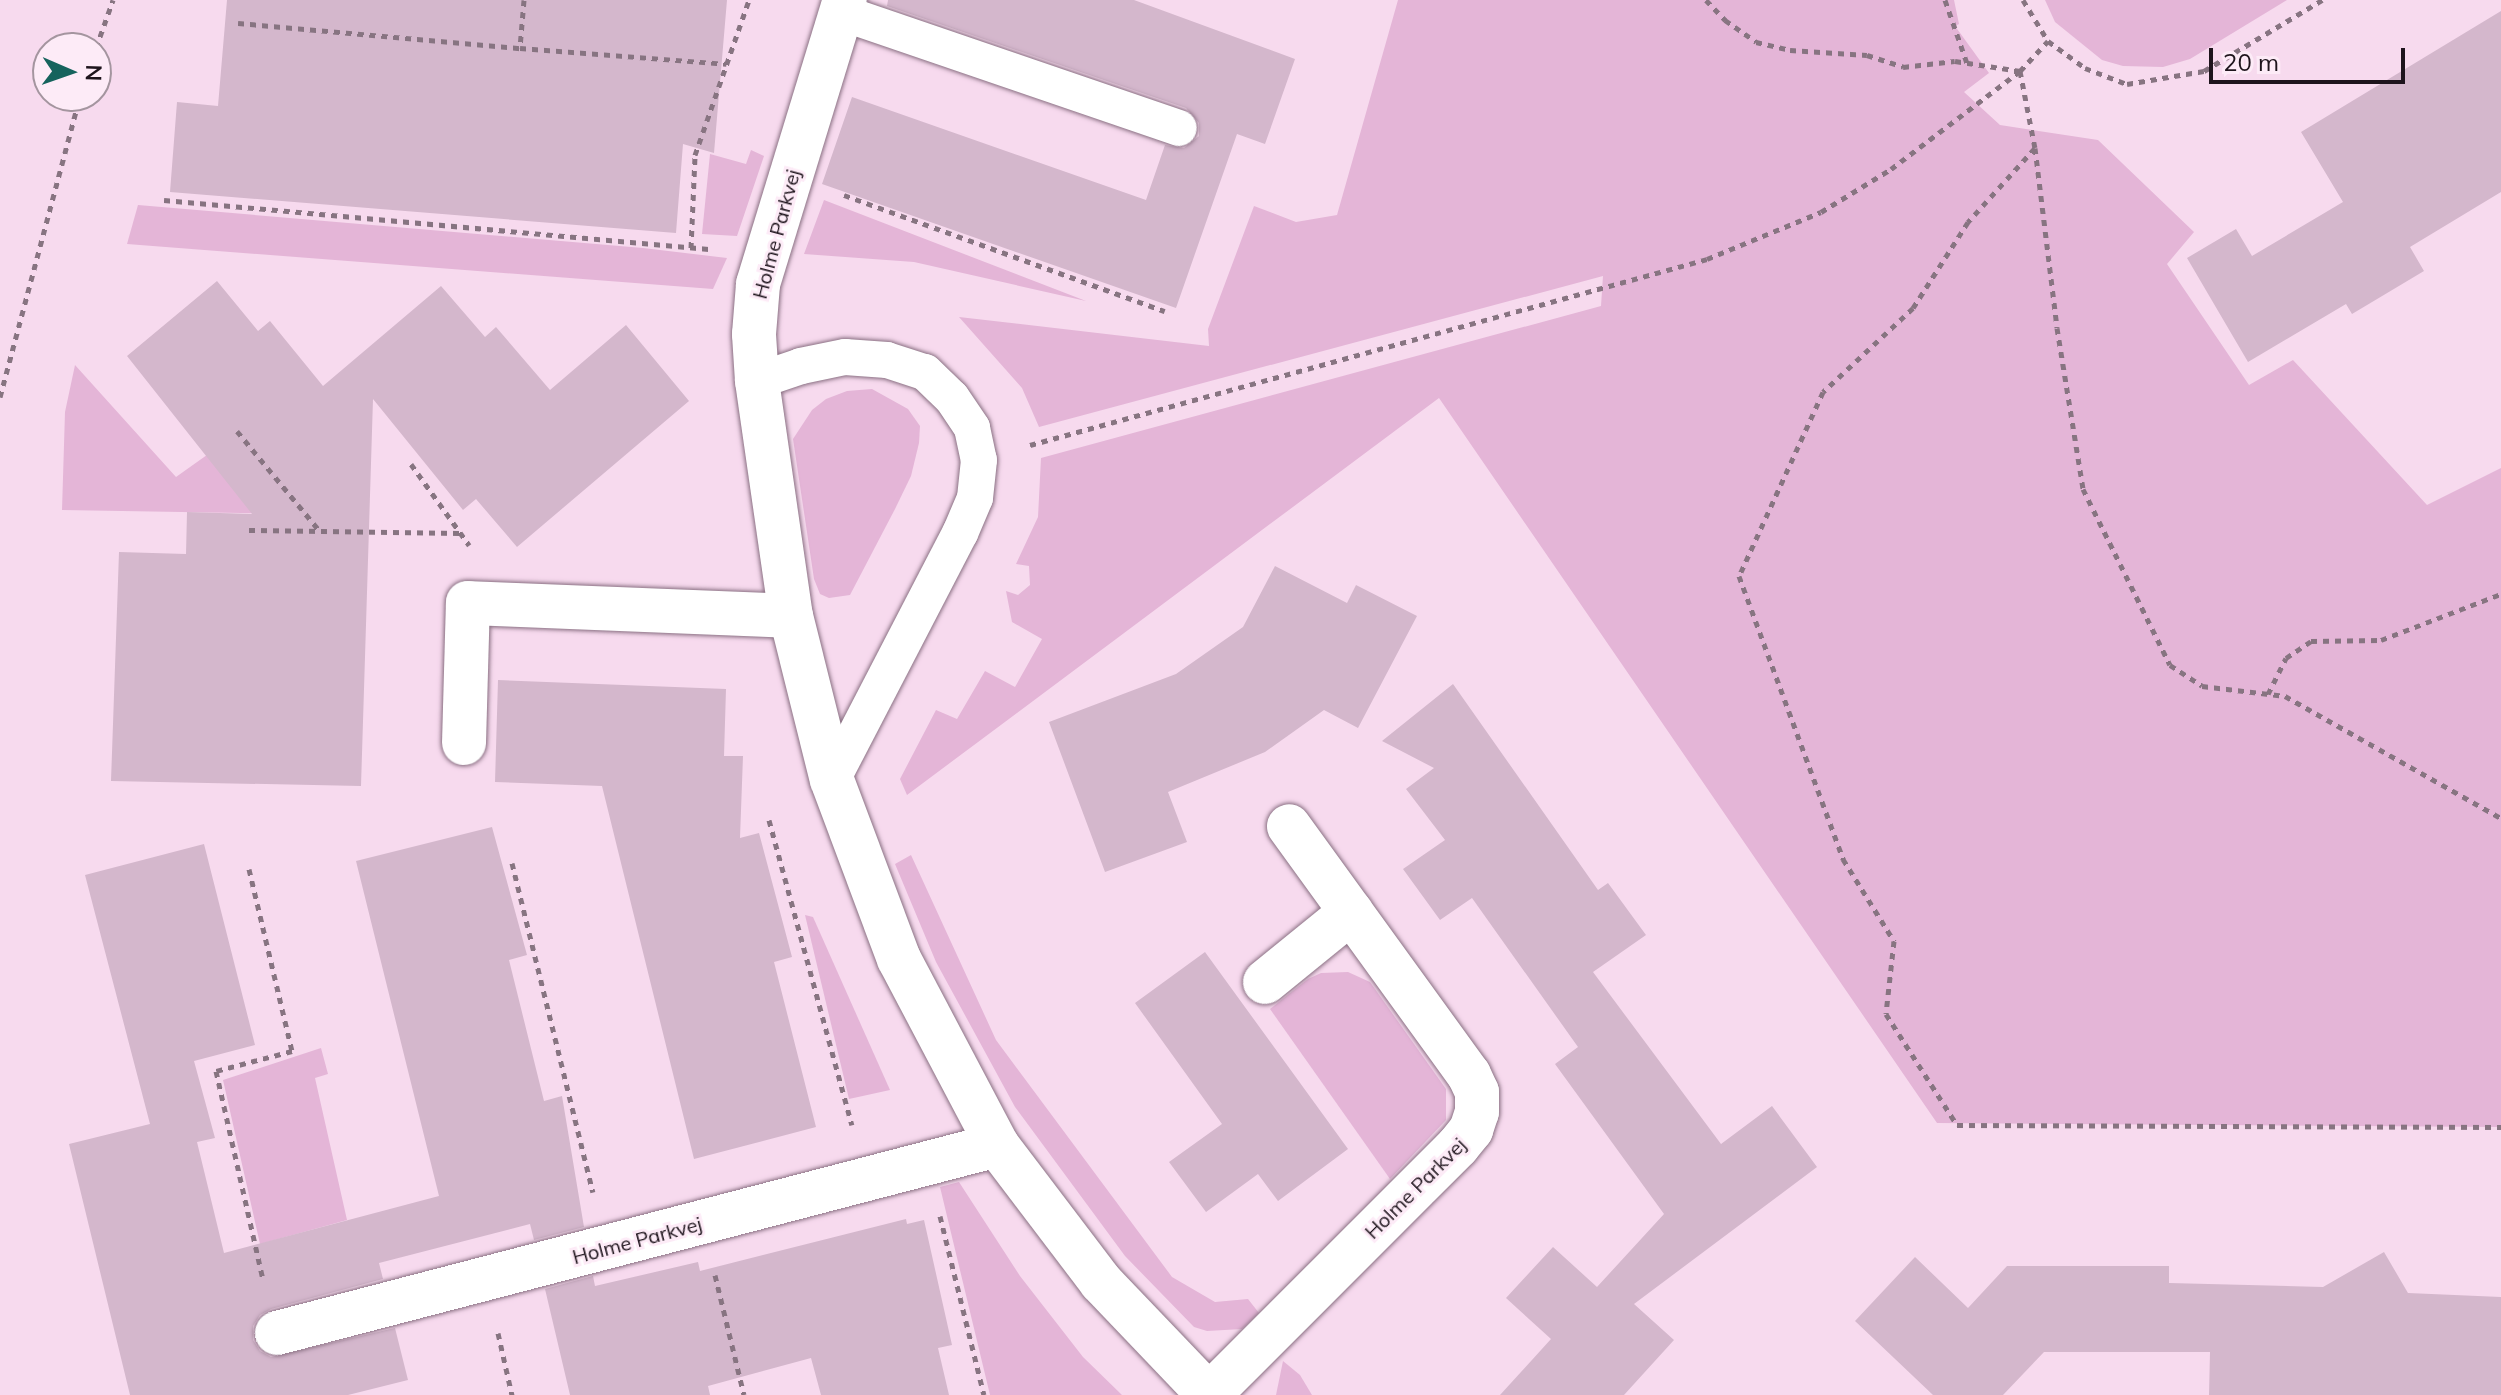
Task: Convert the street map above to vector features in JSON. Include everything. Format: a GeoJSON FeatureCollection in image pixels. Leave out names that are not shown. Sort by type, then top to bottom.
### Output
{"type":"FeatureCollection","features":[{"type":"Feature","properties":{"kind":"street","name":"Holme Parkvej"},"geometry":{"type":"LineString","coordinates":[[842,6],[767,254],[756,302],[754,334],[757,381],[791,616],[832,780],[899,959],[997,1145],[1101,1282],[1209,1395],[1458,1146],[1471,1130],[1477,1112],[1477,1092],[1469,1075],[1289,826]]}},
{"type":"Feature","properties":{"kind":"street"},"geometry":{"type":"LineString","coordinates":[[464,743],[468,603],[791,616]]}},
{"type":"Feature","properties":{"kind":"street"},"geometry":{"type":"LineString","coordinates":[[1265,982],[1351,912]]}},
{"type":"Feature","properties":{"kind":"street","name":"Holme Parkvej"},"geometry":{"type":"LineString","coordinates":[[277,1333],[997,1145]]}},
{"type":"Feature","properties":{"kind":"lane"},"geometry":{"type":"LineString","coordinates":[[842,6],[1179,128]]}},
{"type":"Feature","properties":{"kind":"lane"},"geometry":{"type":"LineString","coordinates":[[757,381],[801,366],[845,357],[887,360],[925,372],[952,398],[972,428],[979,460],[975,498],[960,533],[832,780]]}},
{"type":"Feature","properties":{"kind":"path"},"geometry":{"type":"LineString","coordinates":[[102,32],[113,0]]}},
{"type":"Feature","properties":{"kind":"path"},"geometry":{"type":"LineString","coordinates":[[520,48],[524,0]]}},
{"type":"Feature","properties":{"kind":"path"},"geometry":{"type":"LineString","coordinates":[[691,248],[695,155],[749,0]]}},
{"type":"Feature","properties":{"kind":"path"},"geometry":{"type":"LineString","coordinates":[[1706,0],[1725,20],[1756,42],[1790,50],[1867,55],[1903,67],[1967,63],[2020,71]]}},
{"type":"Feature","properties":{"kind":"path"},"geometry":{"type":"LineString","coordinates":[[1945,0],[1967,63]]}},
{"type":"Feature","properties":{"kind":"path"},"geometry":{"type":"LineString","coordinates":[[2023,0],[2048,41],[2085,68],[2127,84],[2204,71],[2322,0]]}},
{"type":"Feature","properties":{"kind":"path"},"geometry":{"type":"LineString","coordinates":[[238,23],[726,64]]}},
{"type":"Feature","properties":{"kind":"path"},"geometry":{"type":"LineString","coordinates":[[979,460],[1707,259],[1821,212],[1891,169],[2020,71],[2048,41]]}},
{"type":"Feature","properties":{"kind":"path"},"geometry":{"type":"LineString","coordinates":[[2020,71],[2035,148],[2057,328],[2083,489],[2170,665],[2202,686],[2285,696],[2319,712],[2501,818]]}},
{"type":"Feature","properties":{"kind":"path"},"geometry":{"type":"LineString","coordinates":[[0,397],[76,112]]}},
{"type":"Feature","properties":{"kind":"path"},"geometry":{"type":"LineString","coordinates":[[2035,148],[1968,222],[1913,308],[1823,392],[1739,576],[1843,859],[1894,941],[1886,1014],[1957,1125],[2501,1127]]}},
{"type":"Feature","properties":{"kind":"path"},"geometry":{"type":"LineString","coordinates":[[791,176],[1165,311]]}},
{"type":"Feature","properties":{"kind":"path"},"geometry":{"type":"LineString","coordinates":[[164,200],[767,254]]}},
{"type":"Feature","properties":{"kind":"path"},"geometry":{"type":"LineString","coordinates":[[237,431],[319,530]]}},
{"type":"Feature","properties":{"kind":"path"},"geometry":{"type":"LineString","coordinates":[[411,464],[510,605]]}},
{"type":"Feature","properties":{"kind":"path"},"geometry":{"type":"LineString","coordinates":[[249,530],[460,533]]}},
{"type":"Feature","properties":{"kind":"path"},"geometry":{"type":"LineString","coordinates":[[2268,694],[2286,658],[2311,641],[2381,640],[2501,594]]}},
{"type":"Feature","properties":{"kind":"path"},"geometry":{"type":"LineString","coordinates":[[769,820],[866,1180]]}},
{"type":"Feature","properties":{"kind":"path"},"geometry":{"type":"LineString","coordinates":[[512,863],[607,1248]]}},
{"type":"Feature","properties":{"kind":"path"},"geometry":{"type":"LineString","coordinates":[[249,869],[292,1051],[216,1071],[277,1333]]}},
{"type":"Feature","properties":{"kind":"path"},"geometry":{"type":"LineString","coordinates":[[928,1164],[984,1395]]}},
{"type":"Feature","properties":{"kind":"path"},"geometry":{"type":"LineString","coordinates":[[702,1223],[744,1395]]}},
{"type":"Feature","properties":{"kind":"shaded area"},"geometry":{"type":"Polygon","coordinates":[[[1398,0],[1954,0],[1959,24],[1955,26],[1989,73],[1964,92],[2000,125],[2098,140],[2194,232],[2167,264],[2249,385],[2293,360],[2427,505],[2501,468],[2501,1127],[1937,1123],[1439,398],[907,795],[900,779],[936,710],[957,719],[985,671],[1015,687],[1042,639],[1012,622],[1006,591],[1018,595],[1030,585],[1029,566],[1016,564],[1038,517],[1041,458],[1601,306],[1603,276],[1039,427],[1022,388],[959,317],[1209,346],[1208,329],[1254,206],[1296,222],[1337,215],[1398,0]]]}},
{"type":"Feature","properties":{"kind":"shaded area"},"geometry":{"type":"Polygon","coordinates":[[[2045,0],[2287,0],[2190,59],[2163,67],[2123,66],[2102,60],[2055,22],[2045,0]]]}},
{"type":"Feature","properties":{"kind":"shaded area"},"geometry":{"type":"Polygon","coordinates":[[[751,150],[764,156],[737,236],[702,234],[710,154],[746,164],[751,150]]]}},
{"type":"Feature","properties":{"kind":"shaded area"},"geometry":{"type":"Polygon","coordinates":[[[824,200],[1086,301],[914,262],[804,254],[824,200]]]}},
{"type":"Feature","properties":{"kind":"shaded area"},"geometry":{"type":"Polygon","coordinates":[[[138,205],[643,248],[727,258],[713,289],[127,244],[138,205]]]}},
{"type":"Feature","properties":{"kind":"shaded area"},"geometry":{"type":"Polygon","coordinates":[[[75,365],[176,477],[228,440],[293,514],[62,510],[65,412],[75,365]]]}},
{"type":"Feature","properties":{"kind":"shaded area"},"geometry":{"type":"Polygon","coordinates":[[[872,389],[908,409],[920,426],[919,443],[911,476],[850,595],[829,598],[820,594],[814,579],[793,439],[812,410],[826,399],[847,391],[872,389]]]}},
{"type":"Feature","properties":{"kind":"shaded area"},"geometry":{"type":"Polygon","coordinates":[[[911,855],[996,1040],[1172,1277],[1215,1302],[1248,1299],[1259,1313],[1242,1329],[1207,1331],[1194,1327],[1125,1256],[1015,1107],[936,962],[895,864],[911,855]]]}},
{"type":"Feature","properties":{"kind":"shaded area"},"geometry":{"type":"Polygon","coordinates":[[[805,915],[813,917],[890,1090],[849,1099],[805,915]]]}},
{"type":"Feature","properties":{"kind":"shaded area"},"geometry":{"type":"Polygon","coordinates":[[[1348,972],[1370,982],[1446,1089],[1446,1120],[1390,1179],[1270,1009],[1308,979],[1321,973],[1348,972]]]}},
{"type":"Feature","properties":{"kind":"shaded area"},"geometry":{"type":"Polygon","coordinates":[[[321,1048],[328,1074],[315,1078],[347,1220],[260,1244],[223,1080],[321,1048]]]}},
{"type":"Feature","properties":{"kind":"shaded area"},"geometry":{"type":"Polygon","coordinates":[[[959,1182],[1020,1276],[1083,1357],[1122,1395],[990,1395],[940,1187],[959,1182]]]}},
{"type":"Feature","properties":{"kind":"shaded area"},"geometry":{"type":"Polygon","coordinates":[[[1283,1361],[1300,1375],[1312,1395],[1276,1395],[1283,1361]]]}},
{"type":"Feature","properties":{"kind":"building"},"geometry":{"type":"Polygon","coordinates":[[[227,0],[727,0],[714,153],[683,144],[676,233],[170,192],[177,102],[218,106],[227,0]]]}},
{"type":"Feature","properties":{"kind":"building"},"geometry":{"type":"Polygon","coordinates":[[[888,0],[1134,0],[1295,59],[1265,144],[1237,134],[1176,308],[822,184],[852,97],[1146,200],[1165,145],[1184,148],[1199,136],[1199,123],[1186,108],[887,6],[888,0]]]}},
{"type":"Feature","properties":{"kind":"building"},"geometry":{"type":"Polygon","coordinates":[[[2501,11],[2501,192],[2410,247],[2424,271],[2352,314],[2346,304],[2248,362],[2187,258],[2236,229],[2252,256],[2343,202],[2301,132],[2501,11]]]}},
{"type":"Feature","properties":{"kind":"building"},"geometry":{"type":"Polygon","coordinates":[[[217,281],[258,331],[270,321],[323,386],[441,286],[485,337],[496,327],[550,390],[626,325],[689,401],[517,547],[476,499],[463,510],[373,399],[361,786],[111,781],[119,552],[186,554],[187,512],[252,514],[127,356],[217,281]]]}},
{"type":"Feature","properties":{"kind":"building"},"geometry":{"type":"Polygon","coordinates":[[[1275,566],[1347,603],[1356,585],[1417,616],[1358,728],[1324,710],[1265,752],[1168,792],[1187,842],[1105,872],[1049,722],[1176,674],[1243,627],[1275,566]]]}},
{"type":"Feature","properties":{"kind":"building"},"geometry":{"type":"Polygon","coordinates":[[[498,680],[726,689],[724,756],[743,756],[740,838],[759,833],[792,957],[774,962],[816,1127],[694,1159],[602,786],[495,782],[498,680]]]}},
{"type":"Feature","properties":{"kind":"building"},"geometry":{"type":"Polygon","coordinates":[[[1453,684],[1598,890],[1608,883],[1646,935],[1593,972],[1721,1144],[1772,1106],[1817,1167],[1634,1304],[1674,1340],[1624,1395],[1500,1395],[1551,1339],[1506,1298],[1553,1247],[1597,1287],[1664,1214],[1555,1064],[1578,1047],[1472,898],[1440,920],[1403,869],[1445,840],[1406,789],[1434,768],[1382,741],[1453,684]]]}},
{"type":"Feature","properties":{"kind":"building"},"geometry":{"type":"Polygon","coordinates":[[[492,827],[527,955],[509,960],[544,1101],[562,1096],[584,1227],[534,1240],[530,1224],[379,1263],[383,1279],[271,1309],[260,1315],[253,1326],[253,1340],[260,1351],[271,1357],[395,1328],[408,1380],[348,1395],[130,1395],[69,1144],[150,1124],[85,875],[204,844],[255,1045],[194,1061],[215,1138],[197,1142],[224,1253],[439,1196],[356,861],[492,827]]]}},
{"type":"Feature","properties":{"kind":"building"},"geometry":{"type":"Polygon","coordinates":[[[1205,952],[1348,1149],[1278,1201],[1258,1174],[1206,1212],[1169,1162],[1222,1124],[1135,1003],[1205,952]]]}},
{"type":"Feature","properties":{"kind":"building"},"geometry":{"type":"Polygon","coordinates":[[[906,1219],[907,1224],[924,1220],[952,1345],[938,1348],[949,1395],[821,1395],[811,1358],[708,1386],[710,1395],[570,1395],[545,1289],[593,1276],[595,1286],[698,1262],[700,1271],[906,1219]]]}},
{"type":"Feature","properties":{"kind":"building"},"geometry":{"type":"Polygon","coordinates":[[[2384,1252],[2408,1293],[2501,1297],[2501,1395],[2209,1395],[2210,1352],[2044,1352],[2003,1395],[1933,1395],[1855,1321],[1915,1257],[1968,1308],[2007,1266],[2169,1266],[2169,1283],[2323,1287],[2384,1252]]]}}]}
